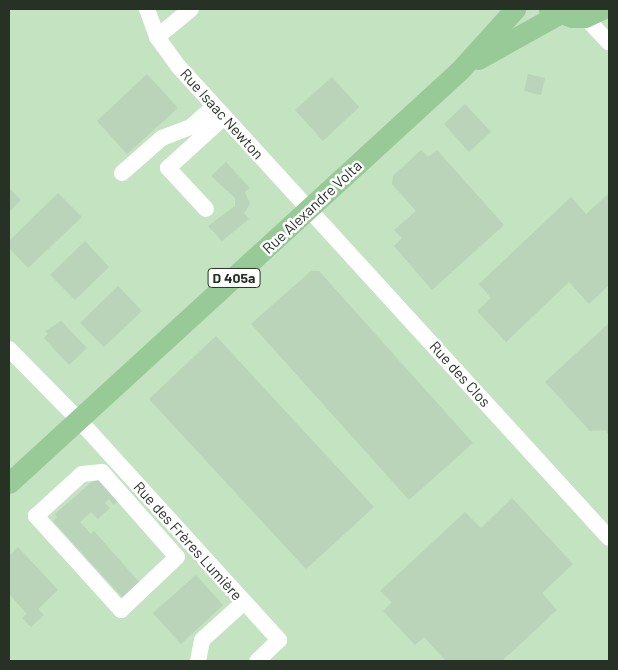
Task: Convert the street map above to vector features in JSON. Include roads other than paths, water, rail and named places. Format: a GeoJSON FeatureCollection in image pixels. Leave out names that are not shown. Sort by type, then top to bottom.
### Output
{"type":"FeatureCollection","features":[{"type":"Feature","properties":{"kind":"main road","name":"Rue Alexandre Volta"},"geometry":{"type":"LineString","coordinates":[[9,483],[310,210],[459,71],[515,9]]}},
{"type":"Feature","properties":{"kind":"main road","name":"Rue Alexandre Volta"},"geometry":{"type":"LineString","coordinates":[[459,71],[554,12]]}},
{"type":"Feature","properties":{"kind":"main road"},"geometry":{"type":"LineString","coordinates":[[554,12],[594,13]]}},
{"type":"Feature","properties":{"kind":"street","name":"Rue Isaac Newton"},"geometry":{"type":"LineString","coordinates":[[147,9],[158,37],[178,66],[310,210]]}},
{"type":"Feature","properties":{"kind":"street"},"geometry":{"type":"LineString","coordinates":[[158,37],[191,9]]}},
{"type":"Feature","properties":{"kind":"street"},"geometry":{"type":"LineString","coordinates":[[594,13],[609,43]]}},
{"type":"Feature","properties":{"kind":"street"},"geometry":{"type":"LineString","coordinates":[[122,173],[162,138],[191,127],[219,111]]}},
{"type":"Feature","properties":{"kind":"street"},"geometry":{"type":"LineString","coordinates":[[206,209],[168,168],[219,111]]}},
{"type":"Feature","properties":{"kind":"street","name":"Rue des Clos"},"geometry":{"type":"LineString","coordinates":[[310,210],[609,538]]}},
{"type":"Feature","properties":{"kind":"street","name":"Rue des Frères Lumière"},"geometry":{"type":"LineString","coordinates":[[9,349],[78,419],[279,640],[257,661]]}},
{"type":"Feature","properties":{"kind":"street"},"geometry":{"type":"LineString","coordinates":[[102,472],[147,522],[177,557],[122,610],[36,516],[82,474],[102,472]]}},
{"type":"Feature","properties":{"kind":"street"},"geometry":{"type":"LineString","coordinates":[[147,522],[160,510]]}},
{"type":"Feature","properties":{"kind":"street"},"geometry":{"type":"LineString","coordinates":[[198,661],[202,640],[244,602]]}}]}
